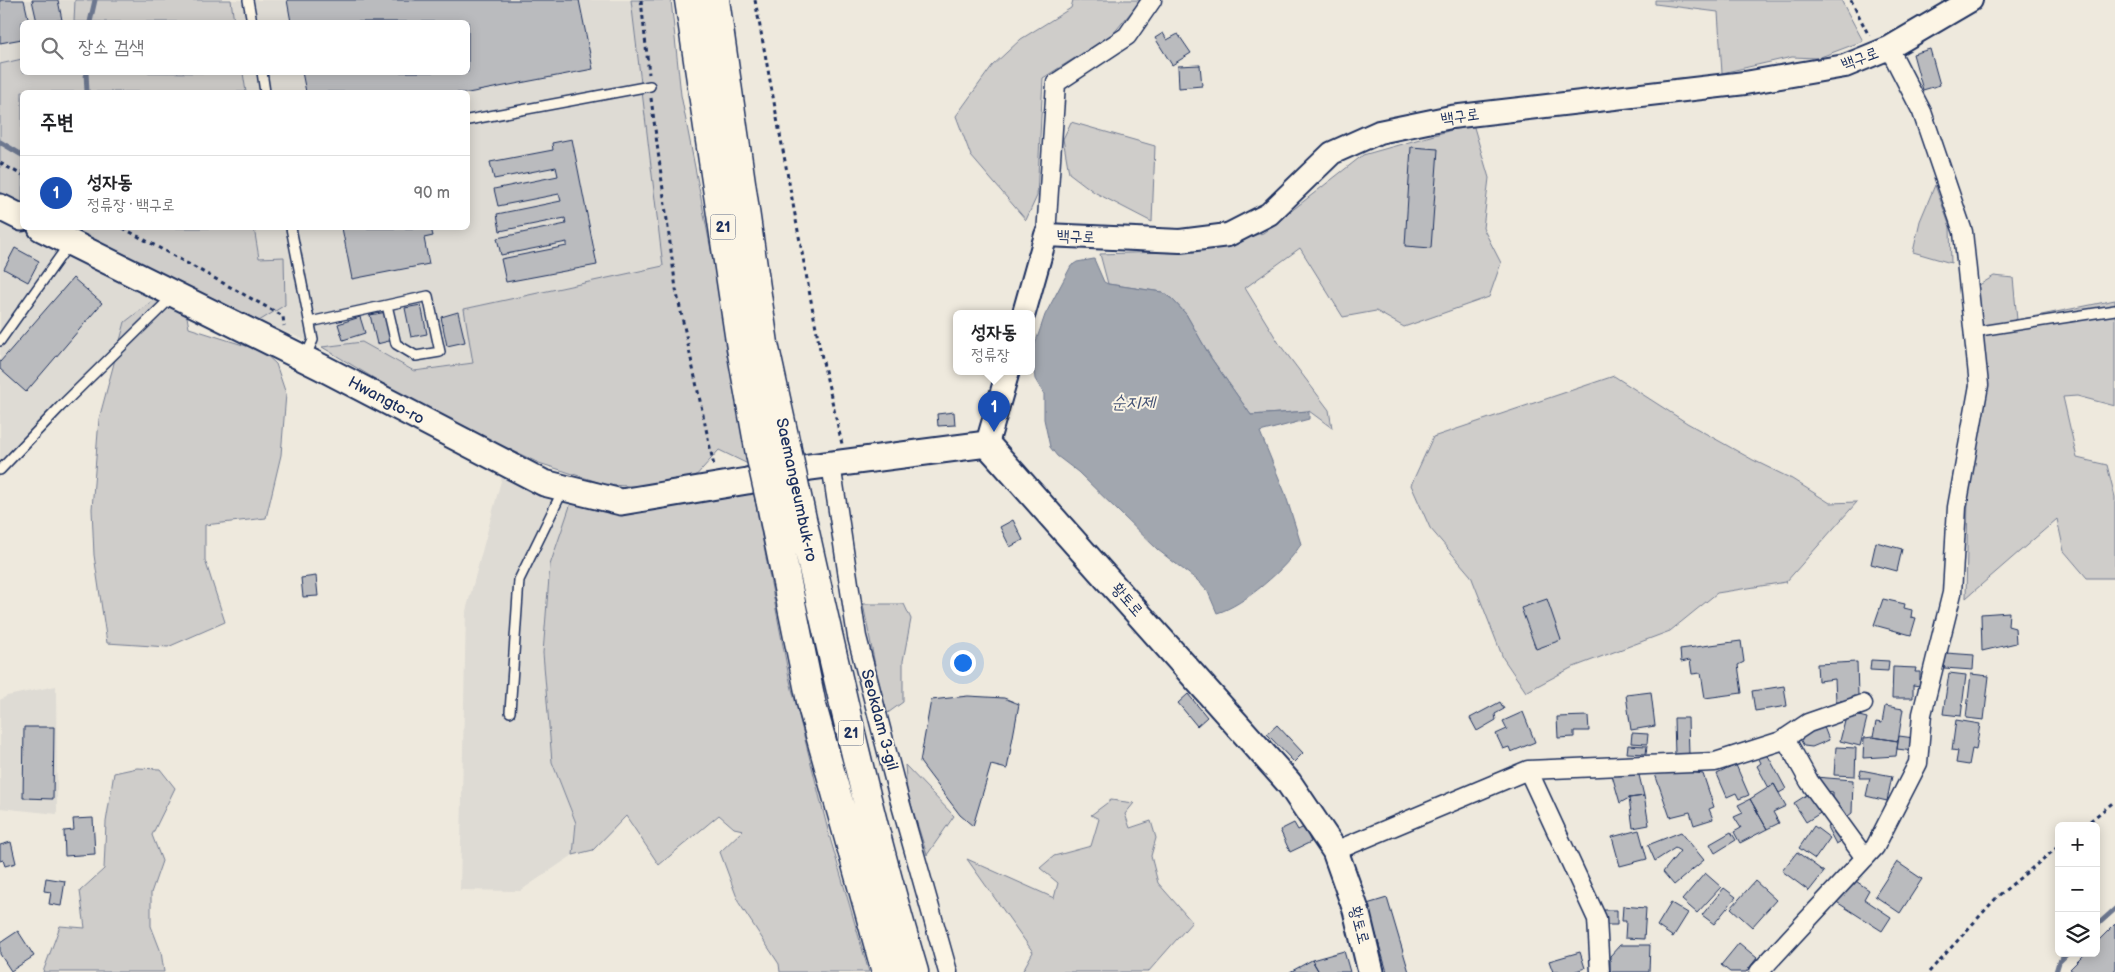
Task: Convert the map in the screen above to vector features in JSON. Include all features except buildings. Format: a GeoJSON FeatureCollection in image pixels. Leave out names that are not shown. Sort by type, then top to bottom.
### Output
{"type":"FeatureCollection","features":[{"type":"Feature","properties":{"kind":"highway","name":"Saemangeumbuk-ro"},"geometry":{"type":"LineString","coordinates":[[689,0],[741,348],[760,454],[812,706],[886,972]]}},
{"type":"Feature","properties":{"kind":"highway","name":"Saemangeumbuk-ro"},"geometry":{"type":"LineString","coordinates":[[715,0],[764,344],[841,695],[894,904],[914,972]]}},
{"type":"Feature","properties":{"kind":"main road"},"geometry":{"type":"LineString","coordinates":[[0,207],[20,217]]}},
{"type":"Feature","properties":{"kind":"main road","name":"Hwangto-ro"},"geometry":{"type":"LineString","coordinates":[[46,230],[295,354],[544,483],[621,502],[719,486],[838,463]]}},
{"type":"Feature","properties":{"kind":"main road"},"geometry":{"type":"LineString","coordinates":[[838,463],[987,444]]}},
{"type":"Feature","properties":{"kind":"main road","name":"황토로"},"geometry":{"type":"LineString","coordinates":[[987,444],[1289,783],[1335,851],[1356,910],[1371,972]]}},
{"type":"Feature","properties":{"kind":"street"},"geometry":{"type":"LineString","coordinates":[[1046,235],[1056,83],[1127,36],[1152,0]]}},
{"type":"Feature","properties":{"kind":"street","name":"백구로"},"geometry":{"type":"LineString","coordinates":[[1025,310],[1046,235],[1180,241],[1228,234],[1269,214],[1332,152],[1379,132],[1451,117],[1745,83],[1845,66],[1883,50],[1971,0]]}},
{"type":"Feature","properties":{"kind":"street"},"geometry":{"type":"LineString","coordinates":[[1759,972],[1876,847],[1918,763],[1922,714],[1952,593],[1957,507],[1979,385],[1963,232],[1922,112],[1883,50]]}},
{"type":"Feature","properties":{"kind":"street"},"geometry":{"type":"LineString","coordinates":[[987,444],[1007,375]]}},
{"type":"Feature","properties":{"kind":"street","name":"Seokdam 3-gil"},"geometry":{"type":"LineString","coordinates":[[838,463],[857,637],[901,807],[948,972]]}},
{"type":"Feature","properties":{"kind":"street"},"geometry":{"type":"LineString","coordinates":[[1335,851],[1528,770],[1715,762],[1786,738],[1808,724],[1863,704]]}},
{"type":"Feature","properties":{"kind":"street"},"geometry":{"type":"LineString","coordinates":[[1786,738],[1809,781],[1822,796],[1865,858]]}},
{"type":"Feature","properties":{"kind":"street"},"geometry":{"type":"LineString","coordinates":[[1528,770],[1597,919],[1600,972]]}},
{"type":"Feature","properties":{"kind":"lane"},"geometry":{"type":"LineString","coordinates":[[248,0],[252,20]]}},
{"type":"Feature","properties":{"kind":"lane"},"geometry":{"type":"LineString","coordinates":[[263,75],[266,90]]}},
{"type":"Feature","properties":{"kind":"lane"},"geometry":{"type":"LineString","coordinates":[[470,120],[650,86]]}},
{"type":"Feature","properties":{"kind":"lane"},"geometry":{"type":"LineString","coordinates":[[292,230],[313,340],[295,354]]}},
{"type":"Feature","properties":{"kind":"lane"},"geometry":{"type":"LineString","coordinates":[[0,341],[71,242]]}},
{"type":"Feature","properties":{"kind":"lane"},"geometry":{"type":"LineString","coordinates":[[0,470],[60,407],[175,294]]}},
{"type":"Feature","properties":{"kind":"lane"},"geometry":{"type":"LineString","coordinates":[[310,322],[387,305],[428,296],[440,352],[416,356],[396,344],[387,305]]}},
{"type":"Feature","properties":{"kind":"lane"},"geometry":{"type":"LineString","coordinates":[[1973,332],[2115,310]]}},
{"type":"Feature","properties":{"kind":"lane"},"geometry":{"type":"LineString","coordinates":[[510,712],[519,580],[564,488]]}},
{"type":"Feature","properties":{"kind":"path"},"geometry":{"type":"LineString","coordinates":[[641,0],[676,289],[719,486]]}},
{"type":"Feature","properties":{"kind":"path"},"geometry":{"type":"LineString","coordinates":[[754,0],[820,349],[838,463]]}},
{"type":"Feature","properties":{"kind":"path"},"geometry":{"type":"LineString","coordinates":[[1852,0],[1883,50]]}},
{"type":"Feature","properties":{"kind":"path"},"geometry":{"type":"LineString","coordinates":[[0,163],[20,173]]}},
{"type":"Feature","properties":{"kind":"path"},"geometry":{"type":"LineString","coordinates":[[127,230],[283,316],[295,354]]}},
{"type":"Feature","properties":{"kind":"path"},"geometry":{"type":"LineString","coordinates":[[2089,822],[2115,801]]}},
{"type":"Feature","properties":{"kind":"path"},"geometry":{"type":"LineString","coordinates":[[1929,972],[1998,896],[2055,849]]}},
{"type":"Feature","properties":{"kind":"shaded area"},"geometry":{"type":"Polygon","coordinates":[[[0,0],[631,0],[664,266],[464,309],[474,363],[414,370],[362,342],[322,347],[259,321],[114,252],[114,230],[470,230],[470,90],[134,90],[112,75],[470,75],[470,20],[20,20],[20,59],[0,64],[0,0]]]}},
{"type":"Feature","properties":{"kind":"shaded area"},"geometry":{"type":"Polygon","coordinates":[[[75,0],[231,0],[234,20],[74,20],[75,0]]]}},
{"type":"Feature","properties":{"kind":"shaded area"},"geometry":{"type":"Polygon","coordinates":[[[631,0],[671,0],[681,95],[715,271],[748,464],[719,450],[694,478],[653,487],[607,485],[539,463],[430,412],[322,347],[362,342],[414,371],[473,363],[464,309],[663,266],[631,0]]]}},
{"type":"Feature","properties":{"kind":"shaded area"},"geometry":{"type":"Polygon","coordinates":[[[1073,0],[1141,0],[1113,34],[1043,78],[1037,196],[1026,220],[971,156],[956,116],[992,66],[1021,39],[1071,8],[1073,0]]]}},
{"type":"Feature","properties":{"kind":"shaded area"},"geometry":{"type":"Polygon","coordinates":[[[1655,0],[1841,0],[1863,41],[1818,58],[1792,57],[1722,73],[1718,12],[1655,4],[1655,0]]]}},
{"type":"Feature","properties":{"kind":"shaded area"},"geometry":{"type":"Polygon","coordinates":[[[20,59],[20,75],[243,75],[246,90],[20,90],[20,204],[0,194],[0,64],[20,59]]]}},
{"type":"Feature","properties":{"kind":"shaded area"},"geometry":{"type":"Polygon","coordinates":[[[1071,122],[1155,146],[1152,222],[1094,192],[1069,173],[1063,139],[1071,122]]]}},
{"type":"Feature","properties":{"kind":"shaded area"},"geometry":{"type":"Polygon","coordinates":[[[1473,124],[1489,178],[1483,228],[1501,263],[1489,297],[1404,327],[1376,311],[1343,317],[1300,248],[1245,288],[1280,345],[1329,410],[1332,428],[1309,411],[1251,415],[1211,358],[1186,314],[1172,299],[1162,292],[1108,284],[1100,254],[1193,251],[1263,233],[1363,155],[1473,124]]]}},
{"type":"Feature","properties":{"kind":"shaded area"},"geometry":{"type":"Polygon","coordinates":[[[1935,185],[1950,227],[1951,263],[1913,252],[1920,221],[1935,185]]]}},
{"type":"Feature","properties":{"kind":"shaded area"},"geometry":{"type":"Polygon","coordinates":[[[0,215],[20,226],[20,230],[28,230],[156,298],[125,322],[120,339],[0,461],[0,215]]]}},
{"type":"Feature","properties":{"kind":"shaded area"},"geometry":{"type":"Polygon","coordinates":[[[71,230],[254,230],[259,258],[284,257],[285,305],[259,321],[71,230]]]}},
{"type":"Feature","properties":{"kind":"shaded area"},"geometry":{"type":"Polygon","coordinates":[[[1994,276],[2013,278],[2017,320],[2115,300],[2115,406],[2077,396],[2063,397],[2077,458],[2107,465],[2115,497],[2115,578],[2087,578],[2064,551],[2057,519],[1966,598],[1968,499],[1988,380],[1976,287],[1994,276]]]}},
{"type":"Feature","properties":{"kind":"shaded area"},"geometry":{"type":"Polygon","coordinates":[[[156,298],[186,311],[189,328],[262,351],[276,364],[286,394],[281,455],[266,518],[205,525],[205,560],[225,622],[168,647],[107,643],[94,555],[92,509],[99,419],[125,322],[156,298]]]}},
{"type":"Feature","properties":{"kind":"shaded area"},"geometry":{"type":"Polygon","coordinates":[[[1614,376],[1687,423],[1753,460],[1792,479],[1830,503],[1857,502],[1786,582],[1717,593],[1670,631],[1571,668],[1526,692],[1503,658],[1471,576],[1430,528],[1411,485],[1433,437],[1614,376]]]}},
{"type":"Feature","properties":{"kind":"shaded area"},"geometry":{"type":"Polygon","coordinates":[[[502,477],[572,500],[550,565],[543,653],[552,762],[576,823],[573,855],[520,891],[460,890],[466,611],[502,477]]]}},
{"type":"Feature","properties":{"kind":"shaded area"},"geometry":{"type":"Polygon","coordinates":[[[753,490],[789,677],[830,838],[869,972],[780,972],[779,964],[739,903],[720,852],[743,830],[734,828],[719,815],[659,865],[626,816],[593,850],[573,855],[576,823],[552,762],[543,653],[550,565],[572,500],[753,490]]]}},
{"type":"Feature","properties":{"kind":"shaded area"},"geometry":{"type":"Polygon","coordinates":[[[863,604],[904,604],[911,619],[903,661],[903,702],[885,715],[863,604]]]}},
{"type":"Feature","properties":{"kind":"shaded area"},"geometry":{"type":"Polygon","coordinates":[[[56,686],[57,814],[0,808],[0,700],[7,696],[56,686]]]}},
{"type":"Feature","properties":{"kind":"shaded area"},"geometry":{"type":"Polygon","coordinates":[[[905,765],[954,816],[927,855],[907,791],[905,765]]]}},
{"type":"Feature","properties":{"kind":"shaded area"},"geometry":{"type":"Polygon","coordinates":[[[137,768],[160,769],[175,788],[152,835],[162,861],[151,893],[151,926],[161,952],[164,972],[43,972],[60,926],[85,928],[80,891],[104,869],[106,822],[114,773],[137,768]]]}},
{"type":"Feature","properties":{"kind":"shaded area"},"geometry":{"type":"Polygon","coordinates":[[[1111,800],[1134,803],[1125,814],[1130,828],[1151,821],[1156,838],[1151,856],[1158,883],[1192,922],[1148,972],[1022,972],[1033,952],[967,859],[1054,898],[1058,883],[1040,868],[1054,856],[1091,846],[1099,819],[1091,815],[1111,800]]]}},
{"type":"Feature","properties":{"kind":"water","name":"순지제"},"geometry":{"type":"Polygon","coordinates":[[[1094,259],[1104,282],[1108,284],[1162,292],[1172,299],[1186,314],[1211,358],[1251,415],[1309,411],[1309,419],[1260,432],[1285,493],[1301,544],[1286,564],[1264,585],[1228,609],[1217,613],[1208,592],[1197,580],[1158,550],[1078,472],[1057,456],[1050,447],[1044,419],[1044,394],[1035,379],[1035,344],[1045,315],[1071,266],[1077,262],[1094,259]]]}},
{"type":"Feature","properties":{"kind":"waterway"},"geometry":{"type":"LineString","coordinates":[[90,20],[95,0]]}},
{"type":"Feature","properties":{"kind":"waterway"},"geometry":{"type":"LineString","coordinates":[[86,75],[87,90]]}},
{"type":"Feature","properties":{"kind":"waterway"},"geometry":{"type":"LineString","coordinates":[[0,142],[20,154]]}},
{"type":"Feature","properties":{"kind":"waterway"},"geometry":{"type":"LineString","coordinates":[[2100,922],[2115,909]]}},
{"type":"Feature","properties":{"kind":"waterway"},"geometry":{"type":"LineString","coordinates":[[2056,972],[2059,962],[2064,957]]}},
{"type":"Feature","properties":{"kind":"place","name":"성자동"},"geometry":{"type":"Point","coordinates":[994,432]}}]}
